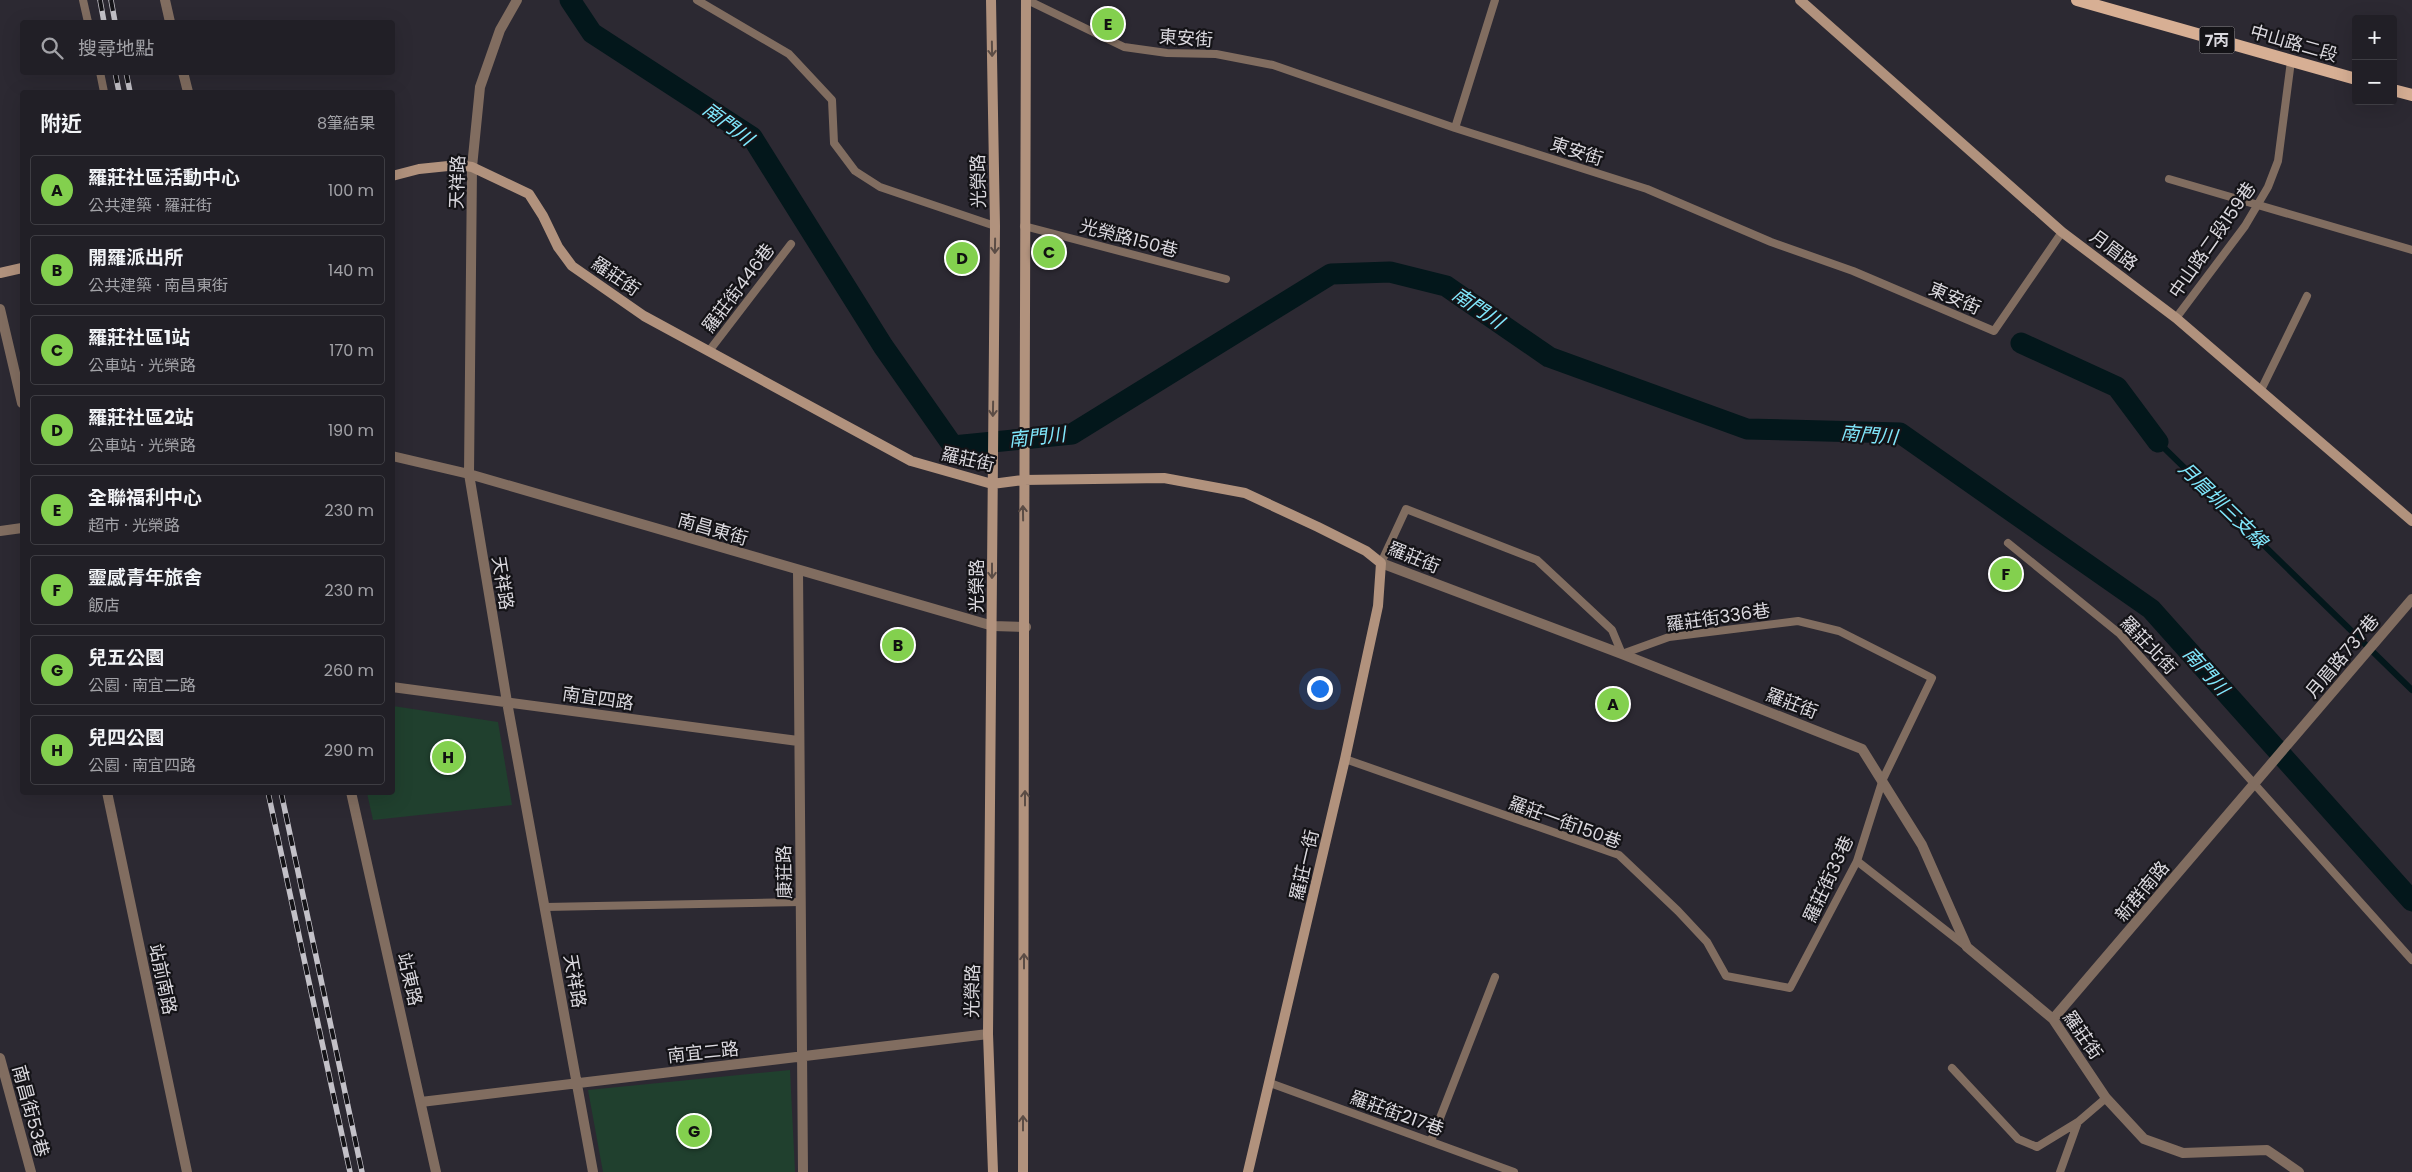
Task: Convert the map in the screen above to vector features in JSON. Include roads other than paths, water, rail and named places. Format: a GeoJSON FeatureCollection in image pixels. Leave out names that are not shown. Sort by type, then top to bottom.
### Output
{"type":"FeatureCollection","features":[{"type":"Feature","properties":{"kind":"main road","name":"中山路二段"},"geometry":{"type":"LineString","coordinates":[[2078,0],[2352,78]]}},
{"type":"Feature","properties":{"kind":"main road"},"geometry":{"type":"LineString","coordinates":[[2397,91],[2412,95]]}},
{"type":"Feature","properties":{"kind":"street"},"geometry":{"type":"LineString","coordinates":[[165,0],[170,20]]}},
{"type":"Feature","properties":{"kind":"street","name":"天祥路"},"geometry":{"type":"LineString","coordinates":[[517,0],[500,30],[480,87],[472,167],[469,474],[507,702],[593,1172]]}},
{"type":"Feature","properties":{"kind":"street","name":"光榮路"},"geometry":{"type":"LineString","coordinates":[[991,0],[995,226],[988,1034],[993,1172]]}},
{"type":"Feature","properties":{"kind":"street"},"geometry":{"type":"LineString","coordinates":[[1023,1172],[1026,627],[1023,480],[1027,0]]}},
{"type":"Feature","properties":{"kind":"street","name":"月眉路"},"geometry":{"type":"LineString","coordinates":[[1800,0],[2062,232],[2176,318],[2412,521]]}},
{"type":"Feature","properties":{"kind":"street"},"geometry":{"type":"LineString","coordinates":[[184,75],[188,90]]}},
{"type":"Feature","properties":{"kind":"street","name":"羅莊街"},"geometry":{"type":"LineString","coordinates":[[395,175],[419,169],[458,165],[472,167],[529,194],[543,216],[558,246],[572,266],[644,316],[911,461],[992,484],[1023,480],[1164,478],[1245,492],[1366,551],[1381,563],[1622,654],[1862,748],[1922,845],[1967,947],[2053,1019],[2106,1098],[2144,1139],[2183,1154],[2268,1150],[2299,1172]]}},
{"type":"Feature","properties":{"kind":"street"},"geometry":{"type":"LineString","coordinates":[[0,273],[20,268]]}},
{"type":"Feature","properties":{"kind":"street"},"geometry":{"type":"LineString","coordinates":[[0,309],[20,394]]}},
{"type":"Feature","properties":{"kind":"street","name":"南昌東街"},"geometry":{"type":"LineString","coordinates":[[395,457],[469,474],[992,626],[1026,627]]}},
{"type":"Feature","properties":{"kind":"street"},"geometry":{"type":"LineString","coordinates":[[0,531],[20,528]]}},
{"type":"Feature","properties":{"kind":"street","name":"羅莊一街"},"geometry":{"type":"LineString","coordinates":[[1248,1172],[1345,759],[1378,606],[1381,563]]}},
{"type":"Feature","properties":{"kind":"street","name":"康莊路"},"geometry":{"type":"LineString","coordinates":[[798,571],[803,1172]]}},
{"type":"Feature","properties":{"kind":"street","name":"月眉路737巷"},"geometry":{"type":"LineString","coordinates":[[2289,744],[2412,599]]}},
{"type":"Feature","properties":{"kind":"street","name":"南宜四路"},"geometry":{"type":"LineString","coordinates":[[395,687],[798,741]]}},
{"type":"Feature","properties":{"kind":"street","name":"新群南路"},"geometry":{"type":"LineString","coordinates":[[2053,1019],[2289,744]]}},
{"type":"Feature","properties":{"kind":"street","name":"站前南路"},"geometry":{"type":"LineString","coordinates":[[108,795],[187,1172]]}},
{"type":"Feature","properties":{"kind":"street","name":"站東路"},"geometry":{"type":"LineString","coordinates":[[352,795],[436,1172]]}},
{"type":"Feature","properties":{"kind":"street","name":"南宜二路"},"geometry":{"type":"LineString","coordinates":[[421,1102],[577,1081],[803,1057],[988,1034]]}},
{"type":"Feature","properties":{"kind":"street","name":"南昌街53巷"},"geometry":{"type":"LineString","coordinates":[[0,1058],[31,1172]]}},
{"type":"Feature","properties":{"kind":"lane"},"geometry":{"type":"LineString","coordinates":[[84,0],[88,20]]}},
{"type":"Feature","properties":{"kind":"lane"},"geometry":{"type":"LineString","coordinates":[[697,0],[789,54],[832,100],[834,143],[855,171],[880,187],[995,226]]}},
{"type":"Feature","properties":{"kind":"lane","name":"東安街"},"geometry":{"type":"LineString","coordinates":[[1027,0],[1124,47],[1167,53],[1216,54],[1273,65],[1455,128],[1648,189],[1771,242],[1852,272],[1994,331],[2062,232]]}},
{"type":"Feature","properties":{"kind":"lane"},"geometry":{"type":"LineString","coordinates":[[1455,128],[1495,0]]}},
{"type":"Feature","properties":{"kind":"lane","name":"中山路二段159巷"},"geometry":{"type":"LineString","coordinates":[[2176,318],[2245,226],[2268,187],[2278,161],[2292,61]]}},
{"type":"Feature","properties":{"kind":"lane"},"geometry":{"type":"LineString","coordinates":[[101,75],[104,90]]}},
{"type":"Feature","properties":{"kind":"lane"},"geometry":{"type":"LineString","coordinates":[[2169,179],[2412,250]]}},
{"type":"Feature","properties":{"kind":"lane","name":"光榮路150巷"},"geometry":{"type":"LineString","coordinates":[[1024,226],[1226,279]]}},
{"type":"Feature","properties":{"kind":"lane","name":"羅莊街446巷"},"geometry":{"type":"LineString","coordinates":[[709,351],[791,244]]}},
{"type":"Feature","properties":{"kind":"lane"},"geometry":{"type":"LineString","coordinates":[[2261,390],[2307,296]]}},
{"type":"Feature","properties":{"kind":"lane"},"geometry":{"type":"LineString","coordinates":[[1381,563],[1406,510],[1538,560],[1612,630],[1622,654]]}},
{"type":"Feature","properties":{"kind":"lane","name":"羅莊北街"},"geometry":{"type":"LineString","coordinates":[[2008,543],[2120,634],[2254,784]]}},
{"type":"Feature","properties":{"kind":"lane","name":"羅莊街336巷"},"geometry":{"type":"LineString","coordinates":[[1622,654],[1669,638],[1798,621],[1839,630],[1932,678],[1883,780]]}},
{"type":"Feature","properties":{"kind":"lane","name":"羅莊一街150巷"},"geometry":{"type":"LineString","coordinates":[[1345,759],[1619,855],[1678,911],[1707,942],[1726,976],[1790,988]]}},
{"type":"Feature","properties":{"kind":"lane","name":"羅莊街33巷"},"geometry":{"type":"LineString","coordinates":[[1790,988],[1857,861],[1883,780]]}},
{"type":"Feature","properties":{"kind":"lane"},"geometry":{"type":"LineString","coordinates":[[2254,784],[2412,960]]}},
{"type":"Feature","properties":{"kind":"lane"},"geometry":{"type":"LineString","coordinates":[[1857,861],[1967,947]]}},
{"type":"Feature","properties":{"kind":"lane"},"geometry":{"type":"LineString","coordinates":[[545,907],[800,902]]}},
{"type":"Feature","properties":{"kind":"lane"},"geometry":{"type":"LineString","coordinates":[[1431,1141],[1495,977]]}},
{"type":"Feature","properties":{"kind":"lane"},"geometry":{"type":"LineString","coordinates":[[1952,1068],[2018,1140],[2037,1147],[2078,1122],[2106,1098]]}},
{"type":"Feature","properties":{"kind":"lane","name":"羅莊街217巷"},"geometry":{"type":"LineString","coordinates":[[1270,1083],[1514,1172]]}},
{"type":"Feature","properties":{"kind":"lane"},"geometry":{"type":"LineString","coordinates":[[2060,1172],[2078,1122]]}},
{"type":"Feature","properties":{"kind":"waterway","name":"南門川"},"geometry":{"type":"LineString","coordinates":[[570,0],[592,33],[752,137],[883,346],[953,446],[1072,434],[1331,274],[1390,272],[1446,286],[1549,357],[1747,429],[1900,433],[2151,609],[2412,901]]}},
{"type":"Feature","properties":{"kind":"waterway","name":"月眉圳三支線"},"geometry":{"type":"LineString","coordinates":[[2021,343],[2117,387],[2158,442]]}},
{"type":"Feature","properties":{"kind":"waterway","name":"月眉圳三支線"},"geometry":{"type":"LineString","coordinates":[[2158,442],[2412,690]]}},
{"type":"Feature","properties":{"kind":"railway"},"geometry":{"type":"LineString","coordinates":[[100,0],[104,20]]}},
{"type":"Feature","properties":{"kind":"railway"},"geometry":{"type":"LineString","coordinates":[[111,0],[115,20]]}},
{"type":"Feature","properties":{"kind":"railway"},"geometry":{"type":"LineString","coordinates":[[116,75],[119,90]]}},
{"type":"Feature","properties":{"kind":"railway"},"geometry":{"type":"LineString","coordinates":[[127,75],[130,90]]}},
{"type":"Feature","properties":{"kind":"railway"},"geometry":{"type":"LineString","coordinates":[[269,795],[350,1172]]}},
{"type":"Feature","properties":{"kind":"railway"},"geometry":{"type":"LineString","coordinates":[[282,795],[362,1172]]}},
{"type":"Feature","properties":{"kind":"place","name":"全聯福利中心"},"geometry":{"type":"Point","coordinates":[1108,24]}},
{"type":"Feature","properties":{"kind":"place","name":"羅莊社區1站"},"geometry":{"type":"Point","coordinates":[1049,252]}},
{"type":"Feature","properties":{"kind":"place","name":"羅莊社區2站"},"geometry":{"type":"Point","coordinates":[962,258]}},
{"type":"Feature","properties":{"kind":"place","name":"靈感青年旅舍"},"geometry":{"type":"Point","coordinates":[2006,574]}},
{"type":"Feature","properties":{"kind":"place","name":"開羅派出所"},"geometry":{"type":"Point","coordinates":[898,645]}},
{"type":"Feature","properties":{"kind":"place","name":"羅莊社區活動中心"},"geometry":{"type":"Point","coordinates":[1613,704]}},
{"type":"Feature","properties":{"kind":"place","name":"兒四公園"},"geometry":{"type":"Point","coordinates":[448,757]}},
{"type":"Feature","properties":{"kind":"place","name":"兒五公園"},"geometry":{"type":"Point","coordinates":[694,1131]}}]}
